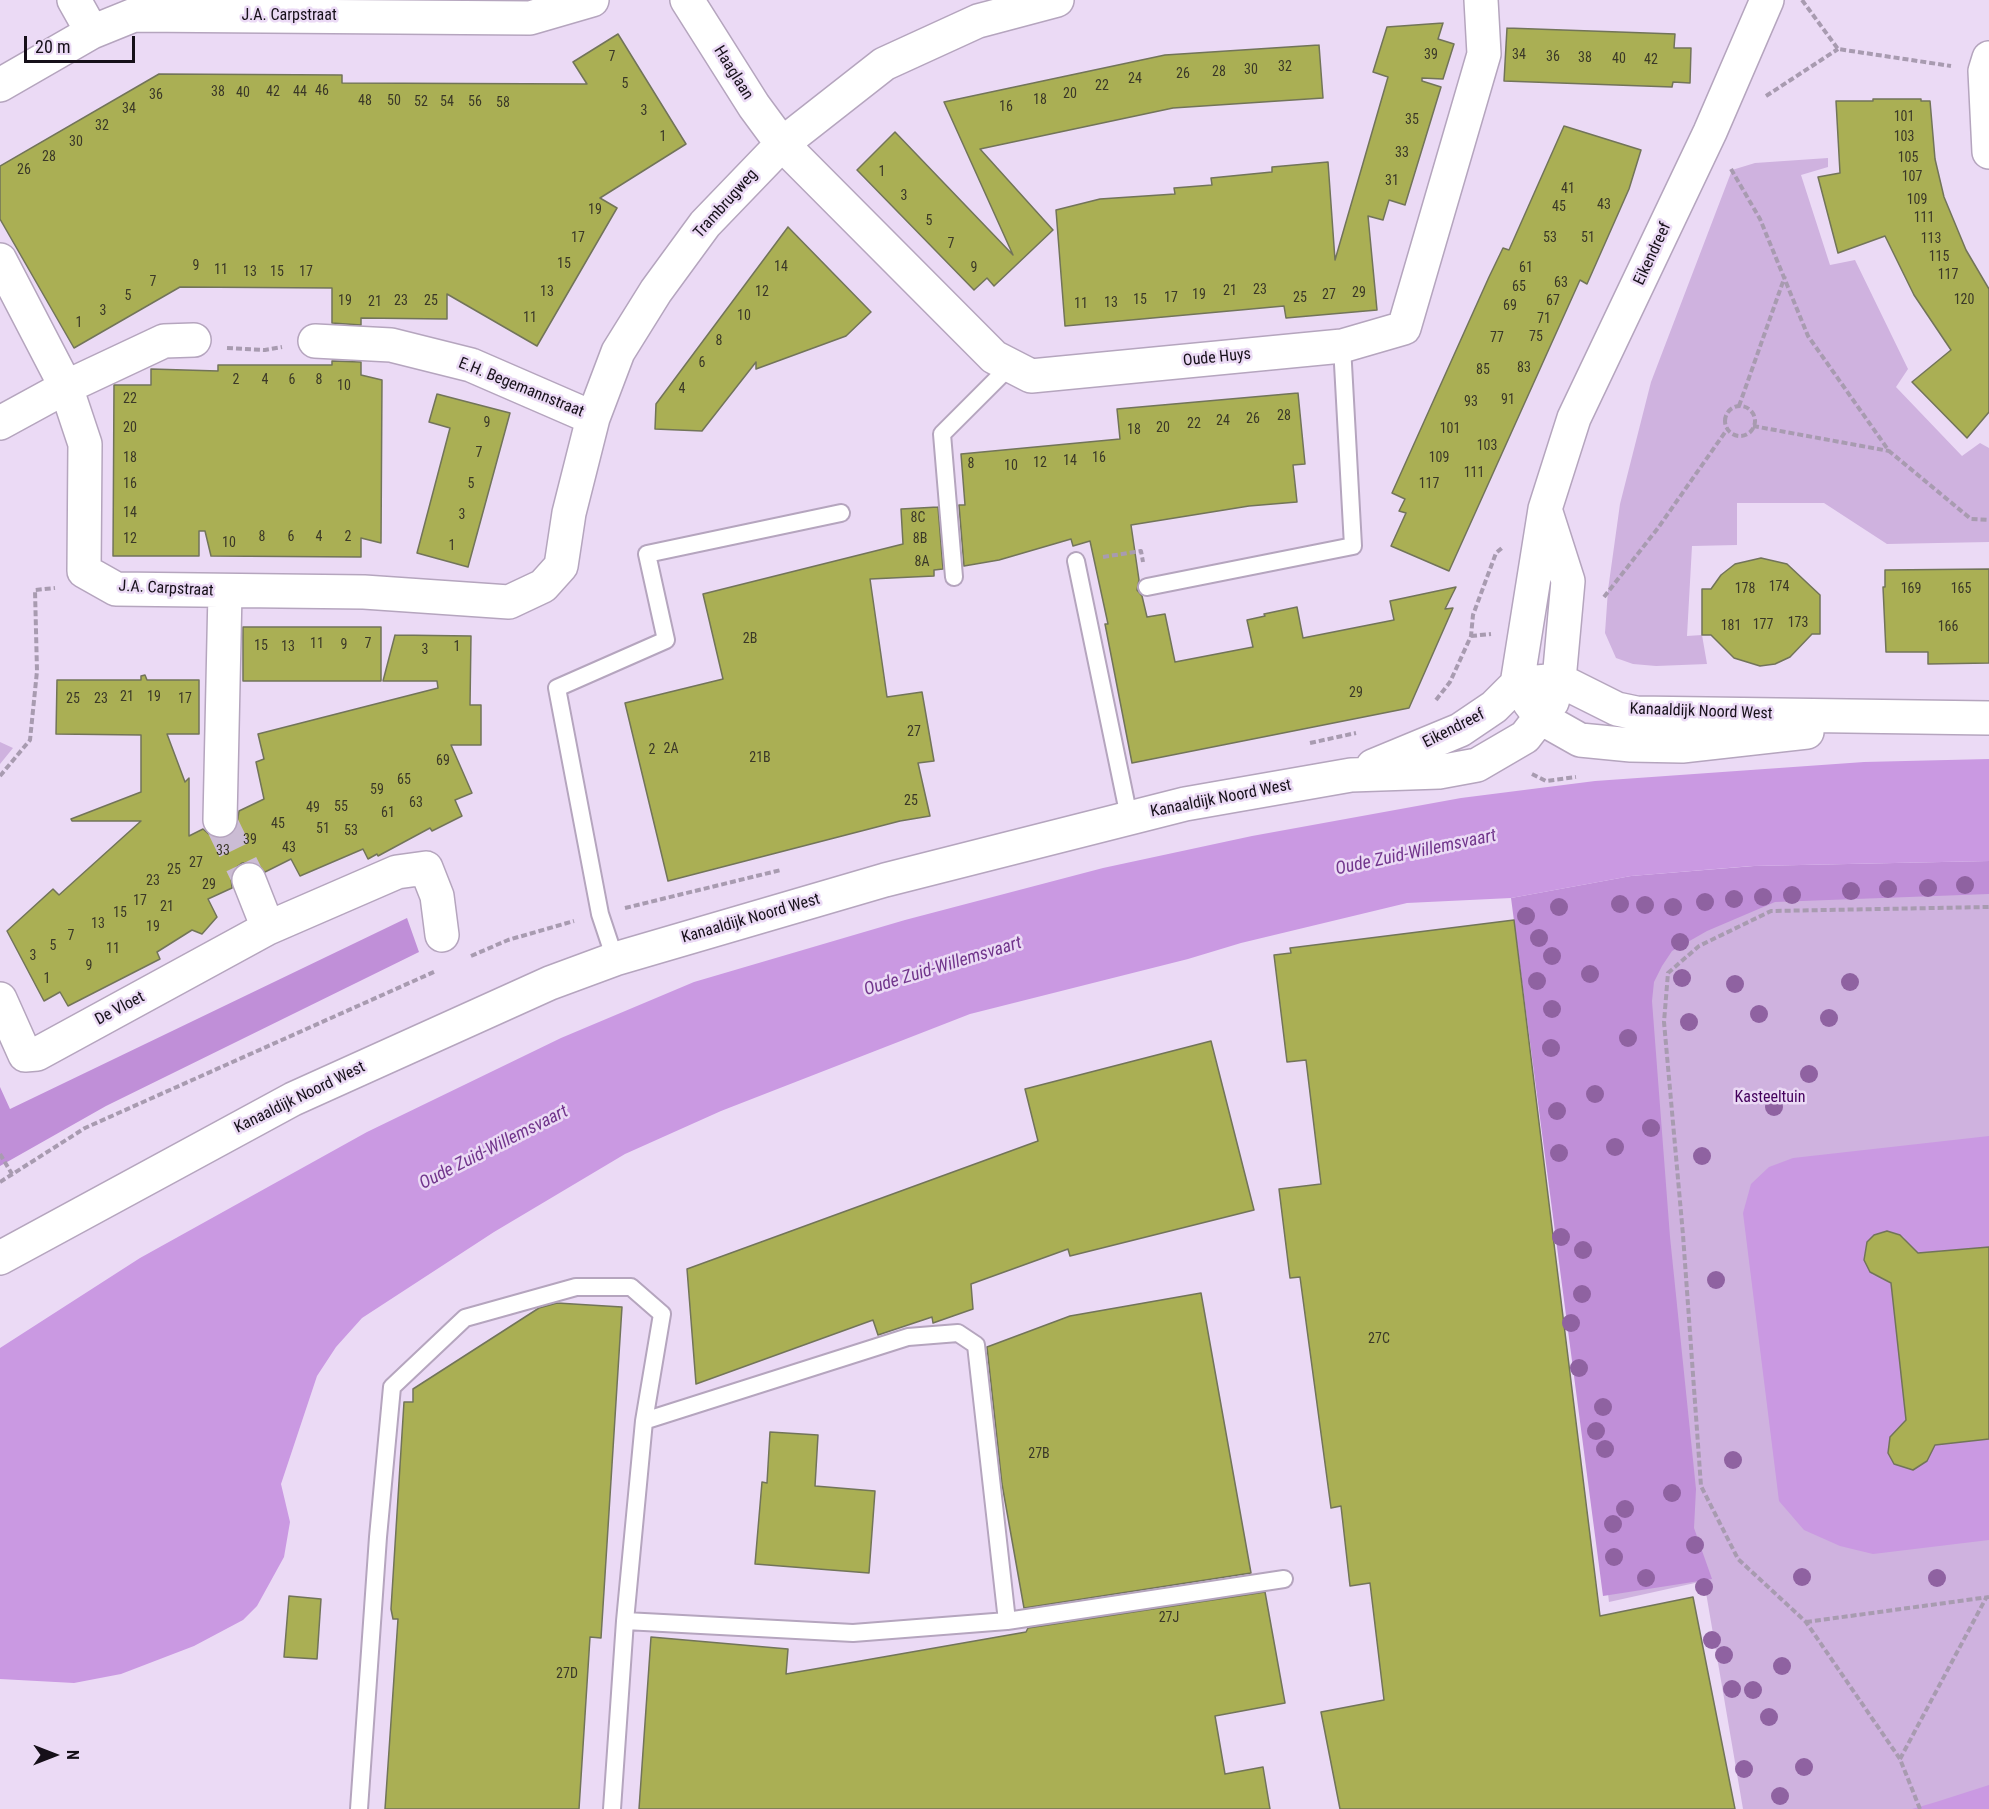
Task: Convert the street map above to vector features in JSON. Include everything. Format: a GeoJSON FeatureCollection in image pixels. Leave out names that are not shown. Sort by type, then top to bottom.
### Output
{"type":"FeatureCollection","features":[{"type":"Feature","properties":{"kind":"street"},"geometry":{"type":"LineString","coordinates":[[74,0],[92,32]]}},
{"type":"Feature","properties":{"kind":"street","name":"J.A. Carpstraat"},"geometry":{"type":"LineString","coordinates":[[0,85],[92,32],[134,15],[530,18],[592,0]]}},
{"type":"Feature","properties":{"kind":"street","name":"Haaglaan"},"geometry":{"type":"LineString","coordinates":[[687,0],[754,106],[782,144]]}},
{"type":"Feature","properties":{"kind":"street","name":"Trambrugweg"},"geometry":{"type":"LineString","coordinates":[[543,585],[561,566],[569,513],[593,418],[618,352],[656,291],[705,224],[782,144],[884,64],[978,21],[1057,0]]}},
{"type":"Feature","properties":{"kind":"street","name":"Oude Huys"},"geometry":{"type":"LineString","coordinates":[[782,144],[994,357],[1031,376],[1342,346],[1404,328],[1484,54],[1481,0]]}},
{"type":"Feature","properties":{"kind":"street","name":"Eikendreef"},"geometry":{"type":"LineString","coordinates":[[1352,775],[1460,730],[1494,707],[1517,684],[1545,509],[1574,418],[1710,132],[1767,0]]}},
{"type":"Feature","properties":{"kind":"street"},"geometry":{"type":"LineString","coordinates":[[1989,58],[1985,71],[1989,152]]}},
{"type":"Feature","properties":{"kind":"street"},"geometry":{"type":"LineString","coordinates":[[0,260],[66,387],[86,444],[84,571]]}},
{"type":"Feature","properties":{"kind":"street"},"geometry":{"type":"LineString","coordinates":[[0,423],[66,387],[164,341],[194,340]]}},
{"type":"Feature","properties":{"kind":"street","name":"E.H. Begemannstraat"},"geometry":{"type":"LineString","coordinates":[[315,341],[391,345],[471,364],[593,418]]}},
{"type":"Feature","properties":{"kind":"street"},"geometry":{"type":"LineString","coordinates":[[1541,718],[1552,702],[1559,680],[1568,581],[1545,509]]}},
{"type":"Feature","properties":{"kind":"street","name":"J.A. Carpstraat"},"geometry":{"type":"LineString","coordinates":[[84,571],[116,589],[364,592],[509,602],[543,585]]}},
{"type":"Feature","properties":{"kind":"street"},"geometry":{"type":"LineString","coordinates":[[220,820],[225,592]]}},
{"type":"Feature","properties":{"kind":"street"},"geometry":{"type":"LineString","coordinates":[[1517,684],[1559,680]]}},
{"type":"Feature","properties":{"kind":"street","name":"Kanaaldijk Noord West"},"geometry":{"type":"LineString","coordinates":[[1559,680],[1617,709],[1636,713],[1989,718]]}},
{"type":"Feature","properties":{"kind":"street","name":"Kanaaldijk Noord West"},"geometry":{"type":"LineString","coordinates":[[1517,684],[1541,718],[1580,740],[1631,745],[1682,746],[1934,718]]}},
{"type":"Feature","properties":{"kind":"street","name":"Kanaaldijk Noord West"},"geometry":{"type":"LineString","coordinates":[[0,1258],[293,1099],[549,982],[615,959],[885,880],[1129,817],[1185,804],[1352,775],[1440,772],[1477,765],[1517,742],[1541,718]]}},
{"type":"Feature","properties":{"kind":"street","name":"De Vloet"},"geometry":{"type":"LineString","coordinates":[[0,999],[24,1055],[38,1054],[268,928],[398,872],[426,868],[438,896],[442,935]]}},
{"type":"Feature","properties":{"kind":"street"},"geometry":{"type":"LineString","coordinates":[[249,880],[268,928]]}},
{"type":"Feature","properties":{"kind":"lane"},"geometry":{"type":"LineString","coordinates":[[1147,587],[1353,546],[1342,346]]}},
{"type":"Feature","properties":{"kind":"lane"},"geometry":{"type":"LineString","coordinates":[[954,578],[942,434],[1011,365]]}},
{"type":"Feature","properties":{"kind":"lane"},"geometry":{"type":"LineString","coordinates":[[615,959],[600,914],[557,688],[666,640],[647,554],[841,513]]}},
{"type":"Feature","properties":{"kind":"lane"},"geometry":{"type":"LineString","coordinates":[[1076,561],[1129,817]]}},
{"type":"Feature","properties":{"kind":"lane"},"geometry":{"type":"LineString","coordinates":[[359,1809],[378,1537],[392,1387],[465,1318],[576,1287],[631,1287],[662,1314],[644,1421],[625,1621],[612,1809]]}},
{"type":"Feature","properties":{"kind":"lane"},"geometry":{"type":"LineString","coordinates":[[644,1421],[908,1337],[958,1333],[976,1345],[1007,1621]]}},
{"type":"Feature","properties":{"kind":"lane"},"geometry":{"type":"LineString","coordinates":[[625,1621],[853,1633],[1007,1621],[1284,1579]]}},
{"type":"Feature","properties":{"kind":"path"},"geometry":{"type":"LineString","coordinates":[[1802,0],[1806,2],[1838,49]]}},
{"type":"Feature","properties":{"kind":"path"},"geometry":{"type":"LineString","coordinates":[[1760,100],[1838,49],[1944,65]]}},
{"type":"Feature","properties":{"kind":"path"},"geometry":{"type":"LineString","coordinates":[[1710,132],[1760,219],[1785,275],[1808,336],[1889,451],[1971,519],[1989,520]]}},
{"type":"Feature","properties":{"kind":"path"},"geometry":{"type":"LineString","coordinates":[[1599,606],[1608,590],[1658,528],[1728,428],[1728,413],[1739,406],[1785,275]]}},
{"type":"Feature","properties":{"kind":"path"},"geometry":{"type":"LineString","coordinates":[[194,340],[235,350],[265,350],[315,341]]}},
{"type":"Feature","properties":{"kind":"path"},"geometry":{"type":"LineString","coordinates":[[1739,406],[1752,412],[1753,426]]}},
{"type":"Feature","properties":{"kind":"path"},"geometry":{"type":"LineString","coordinates":[[1753,426],[1889,451]]}},
{"type":"Feature","properties":{"kind":"path"},"geometry":{"type":"LineString","coordinates":[[1728,428],[1733,434],[1742,436],[1753,426]]}},
{"type":"Feature","properties":{"kind":"path"},"geometry":{"type":"LineString","coordinates":[[1076,561],[1141,551],[1147,587]]}},
{"type":"Feature","properties":{"kind":"path"},"geometry":{"type":"LineString","coordinates":[[0,776],[30,740],[38,671],[35,590],[61,588],[84,571]]}},
{"type":"Feature","properties":{"kind":"path"},"geometry":{"type":"LineString","coordinates":[[1450,682],[1471,636]]}},
{"type":"Feature","properties":{"kind":"path"},"geometry":{"type":"LineString","coordinates":[[1920,1809],[1900,1759],[1806,1622],[1738,1559],[1701,1486],[1683,1235],[1664,1022],[1668,973],[1699,946],[1771,911],[1989,908]]}},
{"type":"Feature","properties":{"kind":"path"},"geometry":{"type":"LineString","coordinates":[[0,1154],[12,1174]]}},
{"type":"Feature","properties":{"kind":"path"},"geometry":{"type":"LineString","coordinates":[[1806,1622],[1988,1597]]}},
{"type":"Feature","properties":{"kind":"path"},"geometry":{"type":"LineString","coordinates":[[1900,1759],[1988,1597]]}},
{"type":"Feature","properties":{"kind":"green space"},"geometry":{"type":"Polygon","coordinates":[[[1828,158],[1828,167],[1801,175],[1830,265],[1855,260],[1908,369],[1896,387],[1962,456],[1980,443],[1989,448],[1989,542],[1887,544],[1824,503],[1737,503],[1737,545],[1692,546],[1687,636],[1702,635],[1707,664],[1656,666],[1633,664],[1616,658],[1605,633],[1608,590],[1620,504],[1651,382],[1732,170],[1755,163],[1828,158]]]}},
{"type":"Feature","properties":{"kind":"green space"},"geometry":{"type":"Polygon","coordinates":[[[0,742],[13,748],[0,764],[0,742]]]}},
{"type":"Feature","properties":{"kind":"green space","name":"Kasteeltuin"},"geometry":{"type":"Polygon","coordinates":[[[1989,874],[1989,1809],[1743,1809],[1704,1581],[1609,1602],[1526,903],[1989,874]]]}},
{"type":"Feature","properties":{"kind":"shaded area"},"geometry":{"type":"Polygon","coordinates":[[[1989,861],[1989,894],[1775,902],[1707,931],[1672,951],[1662,966],[1654,982],[1652,1001],[1670,1237],[1696,1489],[1694,1528],[1712,1579],[1603,1596],[1511,898],[1631,876],[1754,866],[1989,861]]]}},
{"type":"Feature","properties":{"kind":"shaded area"},"geometry":{"type":"Polygon","coordinates":[[[407,918],[419,952],[106,1106],[0,1166],[0,1087],[10,1109],[407,918]]]}},
{"type":"Feature","properties":{"kind":"water","name":"Oude Zuid-Willemsvaart"},"geometry":{"type":"Polygon","coordinates":[[[1989,759],[1989,861],[1752,866],[1631,876],[1511,898],[1407,903],[1241,943],[1188,959],[970,1014],[721,1111],[625,1154],[494,1232],[362,1318],[336,1347],[317,1376],[281,1484],[290,1522],[284,1557],[257,1606],[243,1620],[194,1646],[121,1674],[74,1683],[0,1679],[0,1348],[140,1258],[367,1132],[561,1038],[694,982],[905,920],[1103,868],[1252,836],[1461,798],[1595,781],[1864,762],[1989,759]]]}},
{"type":"Feature","properties":{"kind":"water"},"geometry":{"type":"Polygon","coordinates":[[[1989,1136],[1989,1247],[1912,1253],[1904,1237],[1896,1233],[1883,1232],[1867,1242],[1864,1260],[1873,1275],[1891,1280],[1907,1426],[1899,1428],[1890,1437],[1888,1453],[1894,1464],[1913,1470],[1927,1461],[1931,1445],[1989,1439],[1989,1540],[1873,1554],[1840,1546],[1804,1530],[1779,1501],[1743,1213],[1751,1184],[1769,1167],[1793,1158],[1989,1136]]]}},
{"type":"Feature","properties":{"kind":"water"},"geometry":{"type":"Polygon","coordinates":[[[1989,1785],[1989,1809],[1912,1809],[1936,1802],[1989,1785]]]}},
{"type":"Feature","properties":{"kind":"building"},"geometry":{"type":"Polygon","coordinates":[[[1443,23],[1438,39],[1454,44],[1443,79],[1422,78],[1422,81],[1441,87],[1405,205],[1389,200],[1383,220],[1368,216],[1377,310],[1286,318],[1284,306],[1065,326],[1056,210],[1100,199],[1175,194],[1174,188],[1212,185],[1211,178],[1272,172],[1272,167],[1328,162],[1335,260],[1388,77],[1373,72],[1387,27],[1443,23]]]}},
{"type":"Feature","properties":{"kind":"building"},"geometry":{"type":"Polygon","coordinates":[[[1507,28],[1675,34],[1674,48],[1691,48],[1690,83],[1673,82],[1672,87],[1504,81],[1507,28]]]}},
{"type":"Feature","properties":{"kind":"building"},"geometry":{"type":"Polygon","coordinates":[[[618,34],[686,144],[600,198],[617,208],[537,346],[447,294],[447,319],[361,318],[361,325],[332,323],[332,288],[180,287],[74,348],[0,219],[0,166],[159,74],[342,75],[342,83],[587,84],[573,62],[618,34]]]}},
{"type":"Feature","properties":{"kind":"building"},"geometry":{"type":"Polygon","coordinates":[[[1319,45],[1323,98],[1173,108],[980,149],[1053,230],[994,286],[987,278],[974,290],[857,170],[895,132],[1013,255],[944,102],[1165,55],[1319,45]]]}},
{"type":"Feature","properties":{"kind":"building"},"geometry":{"type":"Polygon","coordinates":[[[1873,99],[1930,101],[1935,159],[1944,197],[1966,250],[1989,289],[1989,412],[1967,438],[1912,382],[1951,350],[1914,295],[1885,236],[1838,253],[1818,177],[1840,173],[1836,101],[1873,101],[1873,99]]]}},
{"type":"Feature","properties":{"kind":"building"},"geometry":{"type":"Polygon","coordinates":[[[1564,126],[1641,150],[1629,189],[1587,284],[1580,280],[1449,571],[1391,546],[1406,513],[1399,511],[1405,499],[1392,493],[1489,277],[1503,248],[1509,250],[1564,126]]]}},
{"type":"Feature","properties":{"kind":"building"},"geometry":{"type":"Polygon","coordinates":[[[788,227],[871,312],[846,336],[756,369],[756,362],[702,431],[655,429],[656,404],[788,227]]]}},
{"type":"Feature","properties":{"kind":"building"},"geometry":{"type":"Polygon","coordinates":[[[332,361],[361,362],[361,375],[382,380],[381,543],[361,538],[361,557],[211,556],[205,531],[199,531],[199,556],[113,556],[114,385],[151,385],[151,369],[218,371],[218,365],[332,365],[332,361]]]}},
{"type":"Feature","properties":{"kind":"building"},"geometry":{"type":"Polygon","coordinates":[[[1298,393],[1305,464],[1293,465],[1297,502],[1249,506],[1131,525],[1139,580],[1137,590],[1142,596],[1147,617],[1165,614],[1175,662],[1253,647],[1247,620],[1265,616],[1264,614],[1297,607],[1303,638],[1394,620],[1390,601],[1456,587],[1445,609],[1453,608],[1409,708],[1132,763],[1105,624],[1108,624],[1090,541],[1073,546],[1071,539],[999,560],[964,566],[959,505],[965,505],[961,454],[1120,439],[1117,409],[1298,393]]]}},
{"type":"Feature","properties":{"kind":"building"},"geometry":{"type":"Polygon","coordinates":[[[437,394],[510,413],[468,567],[417,553],[450,428],[429,422],[437,394]]]}},
{"type":"Feature","properties":{"kind":"building"},"geometry":{"type":"Polygon","coordinates":[[[938,507],[943,569],[934,570],[934,576],[870,579],[887,697],[922,692],[934,761],[918,763],[930,816],[900,821],[668,881],[625,703],[723,679],[703,594],[903,544],[901,509],[938,507]]]}},
{"type":"Feature","properties":{"kind":"building"},"geometry":{"type":"Polygon","coordinates":[[[1761,558],[1787,564],[1820,595],[1820,634],[1812,634],[1790,657],[1775,664],[1760,666],[1734,658],[1711,635],[1702,635],[1702,589],[1711,589],[1721,575],[1735,564],[1761,558]]]}},
{"type":"Feature","properties":{"kind":"building"},"geometry":{"type":"Polygon","coordinates":[[[1989,569],[1989,663],[1928,664],[1928,652],[1886,652],[1883,587],[1885,587],[1885,570],[1989,569]]]}},
{"type":"Feature","properties":{"kind":"building"},"geometry":{"type":"Polygon","coordinates":[[[243,627],[381,627],[381,681],[243,681],[243,627]]]}},
{"type":"Feature","properties":{"kind":"building"},"geometry":{"type":"Polygon","coordinates":[[[395,635],[471,636],[470,705],[481,705],[481,745],[451,745],[472,793],[455,800],[462,816],[432,831],[430,828],[378,856],[377,854],[368,859],[363,849],[300,876],[291,859],[265,872],[252,862],[242,863],[234,869],[231,877],[232,888],[208,899],[217,917],[202,934],[192,930],[157,952],[160,959],[68,1006],[60,992],[44,1001],[7,931],[53,889],[59,895],[141,821],[72,821],[71,819],[141,792],[141,735],[56,734],[57,680],[141,680],[141,676],[145,675],[147,680],[199,680],[199,734],[167,734],[185,782],[189,778],[189,836],[203,829],[211,836],[220,839],[228,837],[236,830],[239,811],[264,799],[256,762],[264,759],[258,734],[438,688],[437,681],[383,681],[395,635]]]}},
{"type":"Feature","properties":{"kind":"building"},"geometry":{"type":"Polygon","coordinates":[[[1514,920],[1600,1616],[1693,1597],[1735,1809],[1340,1809],[1321,1712],[1384,1700],[1370,1583],[1350,1586],[1341,1506],[1331,1508],[1300,1277],[1290,1278],[1279,1189],[1321,1184],[1306,1060],[1287,1062],[1274,955],[1291,953],[1290,948],[1514,920]]]}},
{"type":"Feature","properties":{"kind":"building"},"geometry":{"type":"Polygon","coordinates":[[[1211,1041],[1254,1210],[1070,1256],[1068,1249],[971,1284],[973,1309],[933,1323],[932,1317],[878,1335],[873,1320],[696,1384],[687,1269],[1038,1141],[1025,1089],[1211,1041]]]}},
{"type":"Feature","properties":{"kind":"building"},"geometry":{"type":"Polygon","coordinates":[[[1887,1231],[1900,1235],[1918,1253],[1989,1247],[1989,1439],[1935,1445],[1927,1461],[1913,1470],[1894,1464],[1888,1453],[1890,1437],[1906,1420],[1891,1283],[1870,1272],[1864,1260],[1867,1242],[1874,1235],[1887,1231]]]}},
{"type":"Feature","properties":{"kind":"building"},"geometry":{"type":"Polygon","coordinates":[[[1201,1293],[1251,1573],[1024,1608],[1002,1484],[987,1347],[1070,1316],[1201,1293]]]}},
{"type":"Feature","properties":{"kind":"building"},"geometry":{"type":"Polygon","coordinates":[[[557,1303],[622,1307],[601,1638],[590,1637],[579,1809],[385,1809],[398,1619],[393,1619],[391,1609],[404,1402],[413,1402],[413,1389],[539,1308],[557,1303]]]}},
{"type":"Feature","properties":{"kind":"building"},"geometry":{"type":"Polygon","coordinates":[[[770,1432],[818,1435],[815,1486],[875,1491],[869,1573],[755,1564],[762,1482],[767,1483],[770,1432]]]}},
{"type":"Feature","properties":{"kind":"building"},"geometry":{"type":"Polygon","coordinates":[[[1265,1592],[1285,1703],[1215,1716],[1225,1774],[1263,1767],[1270,1809],[639,1809],[651,1637],[788,1649],[786,1674],[1026,1632],[1028,1628],[1265,1592]]]}},
{"type":"Feature","properties":{"kind":"building"},"geometry":{"type":"Polygon","coordinates":[[[289,1596],[321,1599],[317,1659],[284,1657],[289,1596]]]}},
{"type":"Feature","properties":{"kind":"tunnel"},"geometry":{"type":"LineString","coordinates":[[220,820],[249,880]]}}]}
